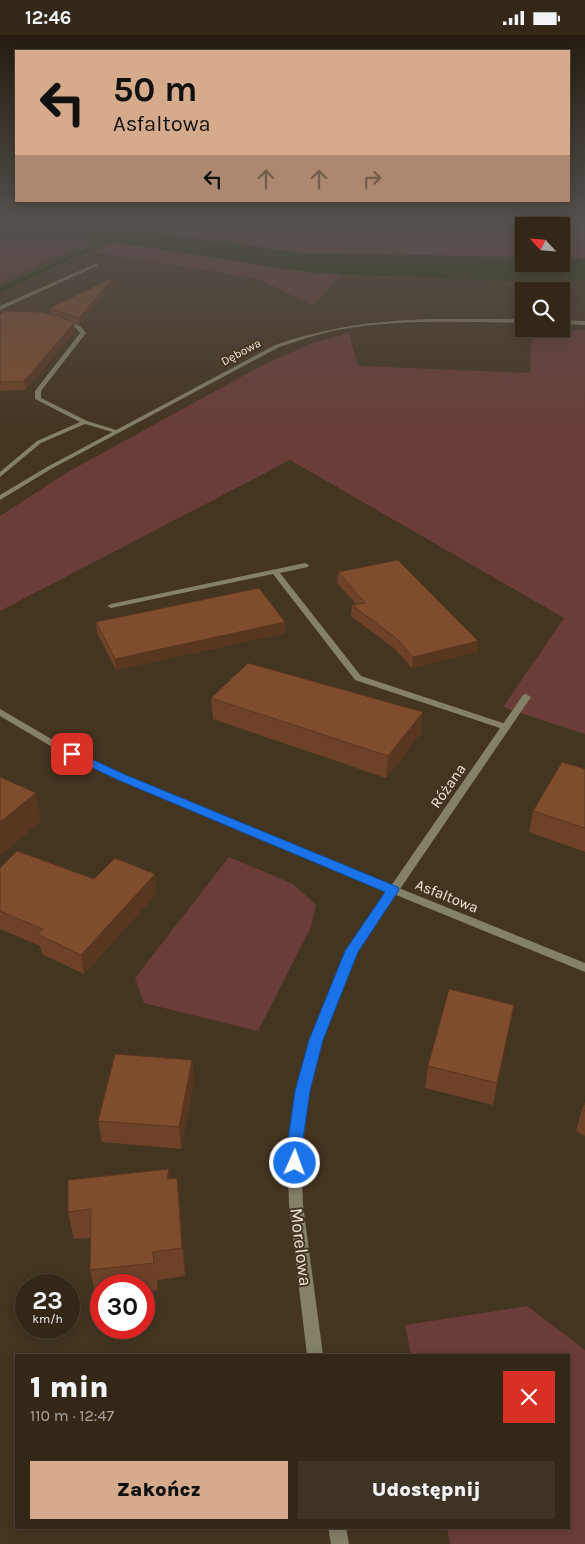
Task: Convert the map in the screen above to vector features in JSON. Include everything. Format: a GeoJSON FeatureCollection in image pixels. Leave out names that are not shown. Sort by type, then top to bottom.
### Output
{"type":"FeatureCollection","features":[{"type":"Feature","properties":{"kind":"street"},"geometry":{"type":"LineString","coordinates":[[0,310],[38,292]]}},
{"type":"Feature","properties":{"kind":"street"},"geometry":{"type":"LineString","coordinates":[[0,310],[9,313]]}},
{"type":"Feature","properties":{"kind":"street"},"geometry":{"type":"LineString","coordinates":[[54,321],[78,327],[83,333],[38,391],[38,399],[85,422],[116,431]]}},
{"type":"Feature","properties":{"kind":"street","name":"Dębowa"},"geometry":{"type":"LineString","coordinates":[[0,498],[116,431],[277,346],[314,332],[349,325],[393,321],[515,321]]}},
{"type":"Feature","properties":{"kind":"street"},"geometry":{"type":"LineString","coordinates":[[570,322],[585,323]]}},
{"type":"Feature","properties":{"kind":"street"},"geometry":{"type":"LineString","coordinates":[[0,475],[39,442],[85,422]]}},
{"type":"Feature","properties":{"kind":"street","name":"Dębowa"},"geometry":{"type":"LineString","coordinates":[[0,489],[49,468]]}},
{"type":"Feature","properties":{"kind":"street"},"geometry":{"type":"LineString","coordinates":[[111,606],[306,565]]}},
{"type":"Feature","properties":{"kind":"street"},"geometry":{"type":"LineString","coordinates":[[275,571],[358,678],[506,727]]}},
{"type":"Feature","properties":{"kind":"street","name":"Różana"},"geometry":{"type":"LineString","coordinates":[[393,890],[526,697]]}},
{"type":"Feature","properties":{"kind":"street","name":"Asfaltowa"},"geometry":{"type":"LineString","coordinates":[[0,712],[57,746],[104,770],[585,968]]}},
{"type":"Feature","properties":{"kind":"street","name":"Morelowa"},"geometry":{"type":"LineString","coordinates":[[315,1354],[296,1205],[294,1147],[302,1091],[316,1040],[352,951],[393,890]]}},
{"type":"Feature","properties":{"kind":"street"},"geometry":{"type":"LineString","coordinates":[[338,1529],[340,1544]]}},
{"type":"Feature","properties":{"kind":"shaded area"},"geometry":{"type":"Polygon","coordinates":[[[286,292],[325,292],[313,305],[286,292]]]}},
{"type":"Feature","properties":{"kind":"shaded area"},"geometry":{"type":"Polygon","coordinates":[[[570,330],[585,330],[585,734],[503,707],[564,618],[290,460],[0,611],[0,516],[66,473],[261,366],[310,344],[349,333],[358,366],[530,373],[532,337],[570,337],[570,330]]]}},
{"type":"Feature","properties":{"kind":"shaded area"},"geometry":{"type":"Polygon","coordinates":[[[229,857],[293,884],[316,905],[311,927],[258,1031],[144,1003],[135,978],[229,857]]]}},
{"type":"Feature","properties":{"kind":"shaded area"},"geometry":{"type":"Polygon","coordinates":[[[527,1306],[585,1350],[585,1544],[450,1544],[447,1529],[570,1529],[570,1354],[411,1354],[405,1325],[527,1306]]]}},
{"type":"Feature","properties":{"kind":"building"},"geometry":{"type":"Polygon","coordinates":[[[82,292],[101,292],[79,318],[50,308],[82,292]]]}},
{"type":"Feature","properties":{"kind":"building"},"geometry":{"type":"Polygon","coordinates":[[[4,311],[40,312],[61,317],[74,323],[24,381],[0,382],[0,315],[4,311]]]}},
{"type":"Feature","properties":{"kind":"building"},"geometry":{"type":"Polygon","coordinates":[[[398,560],[478,641],[413,657],[396,638],[352,605],[365,603],[338,572],[398,560]]]}},
{"type":"Feature","properties":{"kind":"building"},"geometry":{"type":"Polygon","coordinates":[[[259,588],[285,622],[115,659],[96,622],[259,588]]]}},
{"type":"Feature","properties":{"kind":"building"},"geometry":{"type":"Polygon","coordinates":[[[248,663],[423,712],[388,756],[211,698],[248,663]]]}},
{"type":"Feature","properties":{"kind":"building"},"geometry":{"type":"Polygon","coordinates":[[[562,762],[585,769],[585,828],[533,811],[562,762]]]}},
{"type":"Feature","properties":{"kind":"building"},"geometry":{"type":"Polygon","coordinates":[[[0,777],[36,793],[0,822],[0,777]]]}},
{"type":"Feature","properties":{"kind":"building"},"geometry":{"type":"Polygon","coordinates":[[[17,851],[94,879],[115,858],[155,874],[81,955],[37,934],[43,929],[0,911],[0,868],[17,851]]]}},
{"type":"Feature","properties":{"kind":"building"},"geometry":{"type":"Polygon","coordinates":[[[449,989],[514,1005],[497,1083],[428,1066],[449,989]]]}},
{"type":"Feature","properties":{"kind":"building"},"geometry":{"type":"Polygon","coordinates":[[[115,1054],[192,1060],[179,1127],[98,1121],[115,1054]]]}},
{"type":"Feature","properties":{"kind":"building"},"geometry":{"type":"Polygon","coordinates":[[[169,1169],[167,1179],[177,1178],[182,1248],[153,1252],[154,1263],[90,1270],[91,1209],[68,1212],[68,1180],[169,1169]]]}},
{"type":"Feature","properties":{"kind":"route"},"geometry":{"type":"LineString","coordinates":[[72,754],[104,770],[393,890],[352,951],[316,1040],[302,1091],[294,1147],[295,1163]]}}]}
